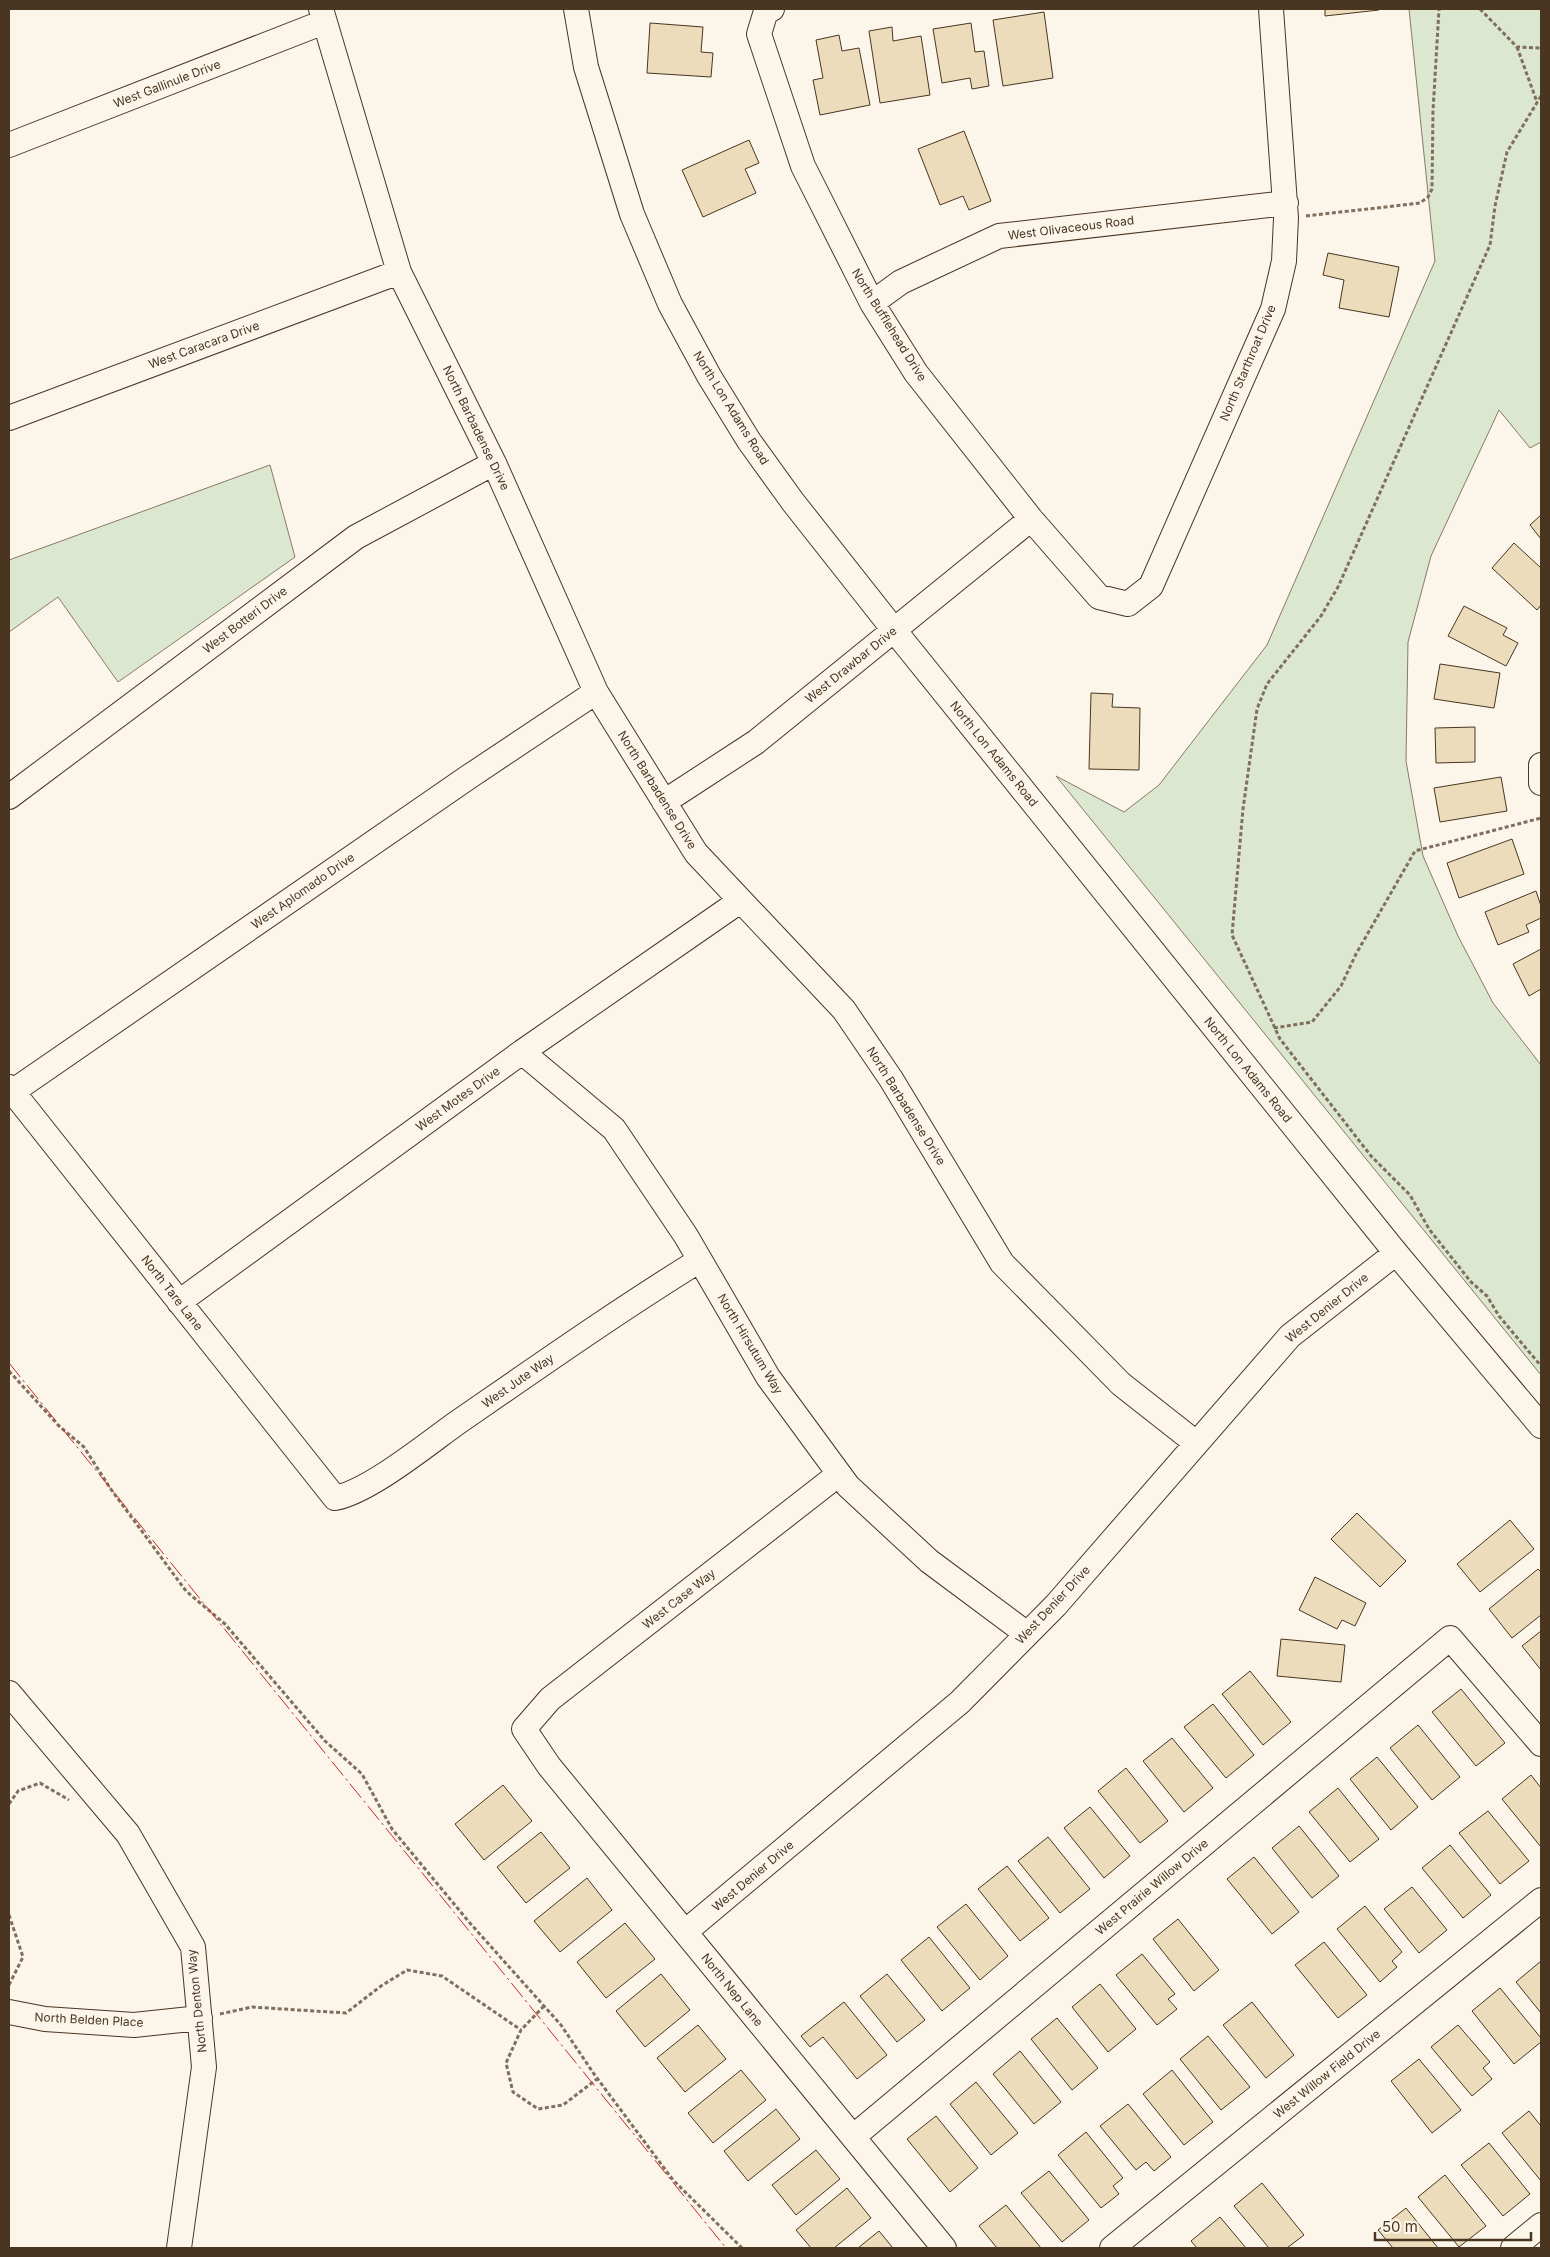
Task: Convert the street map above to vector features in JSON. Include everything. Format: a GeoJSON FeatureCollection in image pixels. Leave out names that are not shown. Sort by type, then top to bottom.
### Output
{"type":"FeatureCollection","features":[{"type":"Feature","properties":{"kind":"street","name":"North Lon Adams Road"},"geometry":{"type":"LineString","coordinates":[[576,9],[586,67],[632,214],[670,304],[709,376],[749,442],[793,502],[894,630],[1396,1254],[1541,1426]]}},
{"type":"Feature","properties":{"kind":"street","name":"North Starthroat Drive"},"geometry":{"type":"LineString","coordinates":[[1128,604],[1151,586],[1273,309],[1284,261],[1286,210],[1271,9]]}},
{"type":"Feature","properties":{"kind":"street","name":"North Bufflehead Drive"},"geometry":{"type":"LineString","coordinates":[[769,10],[759,34],[803,166],[872,303],[916,373],[1032,519],[1098,597],[1128,604]]}},
{"type":"Feature","properties":{"kind":"street","name":"West Gallinule Drive"},"geometry":{"type":"LineString","coordinates":[[9,146],[323,15]]}},
{"type":"Feature","properties":{"kind":"street","name":"North Barbadense Drive"},"geometry":{"type":"LineString","coordinates":[[323,15],[400,272],[494,463],[596,692],[696,853],[844,1010],[891,1078],[1002,1263],[1120,1384],[1196,1443]]}},
{"type":"Feature","properties":{"kind":"street","name":"West Olivaceous Road"},"geometry":{"type":"LineString","coordinates":[[872,303],[901,282],[999,236],[1286,210]]}},
{"type":"Feature","properties":{"kind":"street","name":"West Caracara Drive"},"geometry":{"type":"LineString","coordinates":[[9,418],[400,272]]}},
{"type":"Feature","properties":{"kind":"street","name":"West Botteri Drive"},"geometry":{"type":"LineString","coordinates":[[9,796],[356,537],[494,463]]}},
{"type":"Feature","properties":{"kind":"street","name":"West Drawbar Drive"},"geometry":{"type":"LineString","coordinates":[[664,802],[756,742],[1032,519]]}},
{"type":"Feature","properties":{"kind":"street","name":"West Aplomado Drive"},"geometry":{"type":"LineString","coordinates":[[11,1090],[596,692]]}},
{"type":"Feature","properties":{"kind":"street"},"geometry":{"type":"LineString","coordinates":[[1541,765],[1541,783]]}},
{"type":"Feature","properties":{"kind":"street","name":"West Motes Drive"},"geometry":{"type":"LineString","coordinates":[[179,1302],[522,1052],[740,901]]}},
{"type":"Feature","properties":{"kind":"street","name":"North Hirsutum Way"},"geometry":{"type":"LineString","coordinates":[[522,1052],[614,1129],[700,1260],[768,1377],[848,1486],[929,1561],[1028,1634]]}},
{"type":"Feature","properties":{"kind":"street","name":"North Tare Lane"},"geometry":{"type":"LineString","coordinates":[[11,1090],[335,1498]]}},
{"type":"Feature","properties":{"kind":"street","name":"West Denier Drive"},"geometry":{"type":"LineString","coordinates":[[685,1932],[960,1702],[1056,1605],[1290,1336],[1396,1254]]}},
{"type":"Feature","properties":{"kind":"street","name":"West Jute Way"},"geometry":{"type":"LineString","coordinates":[[335,1498],[347,1496],[392,1468],[630,1304],[700,1260]]}},
{"type":"Feature","properties":{"kind":"street","name":"West Case Way"},"geometry":{"type":"LineString","coordinates":[[524,1729],[550,1699],[839,1474]]}},
{"type":"Feature","properties":{"kind":"street","name":"West Prairie Willow Drive"},"geometry":{"type":"LineString","coordinates":[[853,2137],[1450,1638],[1541,1744]]}},
{"type":"Feature","properties":{"kind":"street","name":"North Denton Way"},"geometry":{"type":"LineString","coordinates":[[9,1693],[128,1834],[193,1947],[204,2066],[179,2248]]}},
{"type":"Feature","properties":{"kind":"street","name":"North Nep Lane"},"geometry":{"type":"LineString","coordinates":[[524,1729],[549,1766],[944,2248]]}},
{"type":"Feature","properties":{"kind":"street","name":"West Willow Field Drive"},"geometry":{"type":"LineString","coordinates":[[1112,2248],[1541,1900]]}},
{"type":"Feature","properties":{"kind":"street","name":"North Belden Place"},"geometry":{"type":"LineString","coordinates":[[9,2012],[45,2019],[134,2025],[200,2018]]}},
{"type":"Feature","properties":{"kind":"street"},"geometry":{"type":"LineString","coordinates":[[1513,2248],[1541,2225]]}},
{"type":"Feature","properties":{"kind":"path"},"geometry":{"type":"LineString","coordinates":[[1286,210],[1420,203],[1428,197],[1432,189],[1433,111],[1438,9]]}},
{"type":"Feature","properties":{"kind":"path"},"geometry":{"type":"LineString","coordinates":[[1480,9],[1517,47],[1537,102]]}},
{"type":"Feature","properties":{"kind":"path"},"geometry":{"type":"LineString","coordinates":[[1517,47],[1541,48]]}},
{"type":"Feature","properties":{"kind":"path"},"geometry":{"type":"LineString","coordinates":[[1541,96],[1507,152],[1495,206],[1490,245],[1338,587],[1321,616],[1267,684],[1257,709],[1237,863],[1232,935],[1280,1039],[1364,1148],[1410,1195],[1429,1229],[1471,1282],[1487,1296],[1499,1316],[1541,1366]]}},
{"type":"Feature","properties":{"kind":"path"},"geometry":{"type":"LineString","coordinates":[[1274,1028],[1312,1022],[1341,986],[1356,954],[1415,851],[1541,818]]}},
{"type":"Feature","properties":{"kind":"path"},"geometry":{"type":"LineString","coordinates":[[9,1371],[59,1426],[84,1447],[110,1488],[186,1591],[225,1624],[325,1741],[362,1774],[392,1829],[469,1922],[561,2025],[597,2079],[673,2180],[742,2248]]}},
{"type":"Feature","properties":{"kind":"path"},"geometry":{"type":"LineString","coordinates":[[9,1804],[18,1791],[40,1782],[70,1801]]}},
{"type":"Feature","properties":{"kind":"path"},"geometry":{"type":"LineString","coordinates":[[9,1915],[23,1957],[9,1985]]}},
{"type":"Feature","properties":{"kind":"path"},"geometry":{"type":"LineString","coordinates":[[200,2018],[252,2007],[346,2013],[381,1986],[407,1970],[442,1976],[521,2030]]}},
{"type":"Feature","properties":{"kind":"path"},"geometry":{"type":"LineString","coordinates":[[544,2006],[521,2030],[506,2063],[513,2092],[538,2108],[562,2105],[597,2079]]}},
{"type":"Feature","properties":{"kind":"green space"},"geometry":{"type":"Polygon","coordinates":[[[1409,9],[1541,9],[1541,442],[1530,448],[1499,410],[1431,556],[1408,642],[1406,761],[1423,856],[1458,936],[1493,1003],[1541,1065],[1541,1375],[1056,776],[1124,812],[1159,785],[1267,645],[1435,261],[1409,9]]]}},
{"type":"Feature","properties":{"kind":"green space"},"geometry":{"type":"Polygon","coordinates":[[[270,465],[295,557],[118,682],[58,597],[9,632],[9,560],[270,465]]]}},
{"type":"Feature","properties":{"kind":"building"},"geometry":{"type":"Polygon","coordinates":[[[1325,9],[1379,9],[1379,10],[1325,16],[1325,9]]]}},
{"type":"Feature","properties":{"kind":"building"},"geometry":{"type":"Polygon","coordinates":[[[1044,12],[1053,78],[1003,86],[993,20],[1044,12]]]}},
{"type":"Feature","properties":{"kind":"building"},"geometry":{"type":"Polygon","coordinates":[[[650,23],[703,27],[701,52],[713,53],[711,77],[647,73],[650,23]]]}},
{"type":"Feature","properties":{"kind":"building"},"geometry":{"type":"Polygon","coordinates":[[[971,23],[975,52],[984,51],[989,86],[972,89],[970,78],[942,83],[933,29],[971,23]]]}},
{"type":"Feature","properties":{"kind":"building"},"geometry":{"type":"Polygon","coordinates":[[[892,27],[893,41],[921,36],[930,95],[880,103],[869,31],[892,27]]]}},
{"type":"Feature","properties":{"kind":"building"},"geometry":{"type":"Polygon","coordinates":[[[839,35],[842,51],[859,48],[870,105],[820,115],[813,80],[823,78],[816,40],[839,35]]]}},
{"type":"Feature","properties":{"kind":"building"},"geometry":{"type":"Polygon","coordinates":[[[964,131],[991,201],[969,210],[963,196],[940,205],[918,149],[964,131]]]}},
{"type":"Feature","properties":{"kind":"building"},"geometry":{"type":"Polygon","coordinates":[[[749,140],[759,163],[745,169],[756,193],[703,217],[682,170],[749,140]]]}},
{"type":"Feature","properties":{"kind":"building"},"geometry":{"type":"Polygon","coordinates":[[[1328,253],[1399,267],[1389,317],[1339,308],[1344,280],[1323,275],[1328,253]]]}},
{"type":"Feature","properties":{"kind":"building"},"geometry":{"type":"Polygon","coordinates":[[[1541,515],[1541,539],[1530,525],[1541,515]]]}},
{"type":"Feature","properties":{"kind":"building"},"geometry":{"type":"Polygon","coordinates":[[[1514,543],[1541,568],[1541,605],[1537,610],[1492,568],[1514,543]]]}},
{"type":"Feature","properties":{"kind":"building"},"geometry":{"type":"Polygon","coordinates":[[[1464,606],[1507,628],[1503,635],[1518,643],[1506,666],[1448,636],[1464,606]]]}},
{"type":"Feature","properties":{"kind":"building"},"geometry":{"type":"Polygon","coordinates":[[[1440,664],[1500,673],[1494,708],[1434,699],[1440,664]]]}},
{"type":"Feature","properties":{"kind":"building"},"geometry":{"type":"Polygon","coordinates":[[[1091,693],[1113,694],[1112,707],[1140,708],[1139,770],[1089,769],[1091,693]]]}},
{"type":"Feature","properties":{"kind":"building"},"geometry":{"type":"Polygon","coordinates":[[[1475,727],[1475,762],[1436,763],[1435,728],[1475,727]]]}},
{"type":"Feature","properties":{"kind":"building"},"geometry":{"type":"Polygon","coordinates":[[[1501,777],[1507,811],[1440,822],[1434,788],[1501,777]]]}},
{"type":"Feature","properties":{"kind":"building"},"geometry":{"type":"Polygon","coordinates":[[[1512,839],[1524,874],[1459,898],[1447,863],[1512,839]]]}},
{"type":"Feature","properties":{"kind":"building"},"geometry":{"type":"Polygon","coordinates":[[[1536,891],[1541,906],[1541,918],[1526,925],[1529,932],[1498,945],[1485,912],[1536,891]]]}},
{"type":"Feature","properties":{"kind":"building"},"geometry":{"type":"Polygon","coordinates":[[[1541,949],[1541,989],[1529,996],[1513,964],[1541,949]]]}},
{"type":"Feature","properties":{"kind":"building"},"geometry":{"type":"Polygon","coordinates":[[[1357,1513],[1406,1561],[1380,1587],[1331,1539],[1357,1513]]]}},
{"type":"Feature","properties":{"kind":"building"},"geometry":{"type":"Polygon","coordinates":[[[1510,1520],[1534,1549],[1480,1592],[1457,1564],[1510,1520]]]}},
{"type":"Feature","properties":{"kind":"building"},"geometry":{"type":"Polygon","coordinates":[[[1538,1569],[1541,1572],[1541,1615],[1512,1638],[1489,1609],[1538,1569]]]}},
{"type":"Feature","properties":{"kind":"building"},"geometry":{"type":"Polygon","coordinates":[[[1315,1577],[1366,1603],[1355,1626],[1342,1620],[1337,1629],[1299,1610],[1315,1577]]]}},
{"type":"Feature","properties":{"kind":"building"},"geometry":{"type":"Polygon","coordinates":[[[1541,1631],[1541,1670],[1522,1646],[1541,1631]]]}},
{"type":"Feature","properties":{"kind":"building"},"geometry":{"type":"Polygon","coordinates":[[[1281,1639],[1345,1645],[1341,1682],[1277,1676],[1281,1639]]]}},
{"type":"Feature","properties":{"kind":"building"},"geometry":{"type":"Polygon","coordinates":[[[1250,1671],[1291,1722],[1263,1745],[1222,1694],[1250,1671]]]}},
{"type":"Feature","properties":{"kind":"building"},"geometry":{"type":"Polygon","coordinates":[[[1461,1689],[1505,1743],[1476,1766],[1432,1712],[1461,1689]]]}},
{"type":"Feature","properties":{"kind":"building"},"geometry":{"type":"Polygon","coordinates":[[[1213,1704],[1254,1755],[1226,1778],[1184,1727],[1213,1704]]]}},
{"type":"Feature","properties":{"kind":"building"},"geometry":{"type":"Polygon","coordinates":[[[1418,1725],[1460,1777],[1432,1800],[1390,1748],[1418,1725]]]}},
{"type":"Feature","properties":{"kind":"building"},"geometry":{"type":"Polygon","coordinates":[[[1172,1738],[1213,1788],[1184,1812],[1143,1761],[1172,1738]]]}},
{"type":"Feature","properties":{"kind":"building"},"geometry":{"type":"Polygon","coordinates":[[[1377,1757],[1418,1807],[1391,1830],[1350,1779],[1377,1757]]]}},
{"type":"Feature","properties":{"kind":"building"},"geometry":{"type":"Polygon","coordinates":[[[1126,1768],[1168,1821],[1140,1843],[1098,1791],[1126,1768]]]}},
{"type":"Feature","properties":{"kind":"building"},"geometry":{"type":"Polygon","coordinates":[[[1531,1775],[1541,1788],[1541,1847],[1502,1799],[1531,1775]]]}},
{"type":"Feature","properties":{"kind":"building"},"geometry":{"type":"Polygon","coordinates":[[[503,1785],[532,1821],[484,1860],[455,1824],[503,1785]]]}},
{"type":"Feature","properties":{"kind":"building"},"geometry":{"type":"Polygon","coordinates":[[[1338,1788],[1379,1839],[1350,1862],[1309,1812],[1338,1788]]]}},
{"type":"Feature","properties":{"kind":"building"},"geometry":{"type":"Polygon","coordinates":[[[1090,1807],[1130,1856],[1104,1878],[1064,1828],[1090,1807]]]}},
{"type":"Feature","properties":{"kind":"building"},"geometry":{"type":"Polygon","coordinates":[[[1488,1811],[1529,1861],[1500,1884],[1459,1833],[1488,1811]]]}},
{"type":"Feature","properties":{"kind":"building"},"geometry":{"type":"Polygon","coordinates":[[[1299,1826],[1339,1876],[1312,1898],[1272,1848],[1299,1826]]]}},
{"type":"Feature","properties":{"kind":"building"},"geometry":{"type":"Polygon","coordinates":[[[541,1832],[570,1868],[526,1903],[497,1867],[541,1832]]]}},
{"type":"Feature","properties":{"kind":"building"},"geometry":{"type":"Polygon","coordinates":[[[1048,1837],[1090,1889],[1060,1913],[1018,1861],[1048,1837]]]}},
{"type":"Feature","properties":{"kind":"building"},"geometry":{"type":"Polygon","coordinates":[[[1450,1845],[1491,1895],[1463,1918],[1422,1868],[1450,1845]]]}},
{"type":"Feature","properties":{"kind":"building"},"geometry":{"type":"Polygon","coordinates":[[[1254,1857],[1299,1912],[1272,1934],[1227,1879],[1254,1857]]]}},
{"type":"Feature","properties":{"kind":"building"},"geometry":{"type":"Polygon","coordinates":[[[1007,1866],[1049,1918],[1020,1941],[978,1889],[1007,1866]]]}},
{"type":"Feature","properties":{"kind":"building"},"geometry":{"type":"Polygon","coordinates":[[[587,1878],[612,1910],[560,1952],[534,1921],[587,1878]]]}},
{"type":"Feature","properties":{"kind":"building"},"geometry":{"type":"Polygon","coordinates":[[[1412,1887],[1447,1930],[1419,1953],[1384,1909],[1412,1887]]]}},
{"type":"Feature","properties":{"kind":"building"},"geometry":{"type":"Polygon","coordinates":[[[966,1904],[1008,1956],[980,1980],[937,1927],[966,1904]]]}},
{"type":"Feature","properties":{"kind":"building"},"geometry":{"type":"Polygon","coordinates":[[[1365,1906],[1402,1952],[1392,1961],[1397,1967],[1380,1982],[1337,1929],[1365,1906]]]}},
{"type":"Feature","properties":{"kind":"building"},"geometry":{"type":"Polygon","coordinates":[[[1178,1919],[1219,1970],[1194,1991],[1153,1939],[1178,1919]]]}},
{"type":"Feature","properties":{"kind":"building"},"geometry":{"type":"Polygon","coordinates":[[[625,1923],[655,1959],[606,1998],[577,1962],[625,1923]]]}},
{"type":"Feature","properties":{"kind":"building"},"geometry":{"type":"Polygon","coordinates":[[[929,1937],[970,1988],[942,2011],[901,1960],[929,1937]]]}},
{"type":"Feature","properties":{"kind":"building"},"geometry":{"type":"Polygon","coordinates":[[[1324,1942],[1367,1995],[1338,2018],[1295,1965],[1324,1942]]]}},
{"type":"Feature","properties":{"kind":"building"},"geometry":{"type":"Polygon","coordinates":[[[1142,1954],[1175,1994],[1168,1999],[1177,2009],[1157,2025],[1116,1975],[1142,1954]]]}},
{"type":"Feature","properties":{"kind":"building"},"geometry":{"type":"Polygon","coordinates":[[[1541,1961],[1541,2013],[1516,1982],[1541,1961]]]}},
{"type":"Feature","properties":{"kind":"building"},"geometry":{"type":"Polygon","coordinates":[[[661,1974],[690,2010],[645,2047],[616,2011],[661,1974]]]}},
{"type":"Feature","properties":{"kind":"building"},"geometry":{"type":"Polygon","coordinates":[[[887,1974],[925,2020],[897,2042],[860,1996],[887,1974]]]}},
{"type":"Feature","properties":{"kind":"building"},"geometry":{"type":"Polygon","coordinates":[[[1100,1984],[1136,2029],[1108,2052],[1072,2007],[1100,1984]]]}},
{"type":"Feature","properties":{"kind":"building"},"geometry":{"type":"Polygon","coordinates":[[[1500,1988],[1541,2038],[1541,2042],[1514,2064],[1472,2011],[1500,1988]]]}},
{"type":"Feature","properties":{"kind":"building"},"geometry":{"type":"Polygon","coordinates":[[[844,2002],[887,2055],[857,2079],[823,2037],[810,2047],[801,2036],[844,2002]]]}},
{"type":"Feature","properties":{"kind":"building"},"geometry":{"type":"Polygon","coordinates":[[[1252,2002],[1294,2055],[1266,2078],[1223,2025],[1252,2002]]]}},
{"type":"Feature","properties":{"kind":"building"},"geometry":{"type":"Polygon","coordinates":[[[1057,2018],[1098,2068],[1072,2090],[1031,2039],[1057,2018]]]}},
{"type":"Feature","properties":{"kind":"building"},"geometry":{"type":"Polygon","coordinates":[[[698,2025],[726,2059],[685,2092],[657,2058],[698,2025]]]}},
{"type":"Feature","properties":{"kind":"building"},"geometry":{"type":"Polygon","coordinates":[[[1458,2025],[1490,2062],[1483,2068],[1492,2079],[1472,2096],[1431,2047],[1458,2025]]]}},
{"type":"Feature","properties":{"kind":"building"},"geometry":{"type":"Polygon","coordinates":[[[1208,2036],[1250,2087],[1221,2110],[1180,2059],[1208,2036]]]}},
{"type":"Feature","properties":{"kind":"building"},"geometry":{"type":"Polygon","coordinates":[[[1020,2051],[1061,2102],[1034,2124],[993,2074],[1020,2051]]]}},
{"type":"Feature","properties":{"kind":"building"},"geometry":{"type":"Polygon","coordinates":[[[1419,2059],[1461,2110],[1432,2133],[1391,2081],[1419,2059]]]}},
{"type":"Feature","properties":{"kind":"building"},"geometry":{"type":"Polygon","coordinates":[[[741,2070],[766,2100],[713,2143],[688,2113],[741,2070]]]}},
{"type":"Feature","properties":{"kind":"building"},"geometry":{"type":"Polygon","coordinates":[[[1172,2070],[1213,2122],[1184,2145],[1143,2094],[1172,2070]]]}},
{"type":"Feature","properties":{"kind":"building"},"geometry":{"type":"Polygon","coordinates":[[[976,2082],[1018,2133],[991,2155],[950,2104],[976,2082]]]}},
{"type":"Feature","properties":{"kind":"building"},"geometry":{"type":"Polygon","coordinates":[[[1128,2104],[1171,2157],[1154,2171],[1146,2162],[1136,2170],[1100,2126],[1128,2104]]]}},
{"type":"Feature","properties":{"kind":"building"},"geometry":{"type":"Polygon","coordinates":[[[776,2109],[800,2139],[748,2181],[724,2151],[776,2109]]]}},
{"type":"Feature","properties":{"kind":"building"},"geometry":{"type":"Polygon","coordinates":[[[1529,2111],[1541,2126],[1541,2181],[1502,2133],[1529,2111]]]}},
{"type":"Feature","properties":{"kind":"building"},"geometry":{"type":"Polygon","coordinates":[[[936,2116],[978,2168],[950,2192],[907,2139],[936,2116]]]}},
{"type":"Feature","properties":{"kind":"building"},"geometry":{"type":"Polygon","coordinates":[[[1086,2132],[1123,2178],[1113,2186],[1119,2194],[1101,2208],[1058,2155],[1086,2132]]]}},
{"type":"Feature","properties":{"kind":"building"},"geometry":{"type":"Polygon","coordinates":[[[1489,2143],[1530,2194],[1503,2216],[1461,2165],[1489,2143]]]}},
{"type":"Feature","properties":{"kind":"building"},"geometry":{"type":"Polygon","coordinates":[[[816,2150],[840,2179],[796,2215],[772,2185],[816,2150]]]}},
{"type":"Feature","properties":{"kind":"building"},"geometry":{"type":"Polygon","coordinates":[[[1049,2171],[1089,2220],[1062,2242],[1021,2193],[1049,2171]]]}},
{"type":"Feature","properties":{"kind":"building"},"geometry":{"type":"Polygon","coordinates":[[[1445,2175],[1486,2226],[1459,2247],[1418,2197],[1445,2175]]]}},
{"type":"Feature","properties":{"kind":"building"},"geometry":{"type":"Polygon","coordinates":[[[1262,2183],[1304,2235],[1287,2248],[1269,2248],[1234,2206],[1262,2183]]]}},
{"type":"Feature","properties":{"kind":"building"},"geometry":{"type":"Polygon","coordinates":[[[847,2188],[871,2218],[834,2248],[811,2248],[796,2230],[847,2188]]]}},
{"type":"Feature","properties":{"kind":"building"},"geometry":{"type":"Polygon","coordinates":[[[1006,2205],[1041,2248],[997,2248],[979,2226],[1006,2205]]]}},
{"type":"Feature","properties":{"kind":"building"},"geometry":{"type":"Polygon","coordinates":[[[1406,2208],[1438,2248],[1393,2248],[1378,2230],[1406,2208]]]}},
{"type":"Feature","properties":{"kind":"building"},"geometry":{"type":"Polygon","coordinates":[[[1220,2217],[1246,2248],[1197,2248],[1191,2241],[1220,2217]]]}},
{"type":"Feature","properties":{"kind":"building"},"geometry":{"type":"Polygon","coordinates":[[[879,2231],[893,2248],[858,2248],[879,2231]]]}},
{"type":"Feature","properties":{"kind":"power"},"geometry":{"type":"LineString","coordinates":[[9,1363],[726,2248]]}}]}
